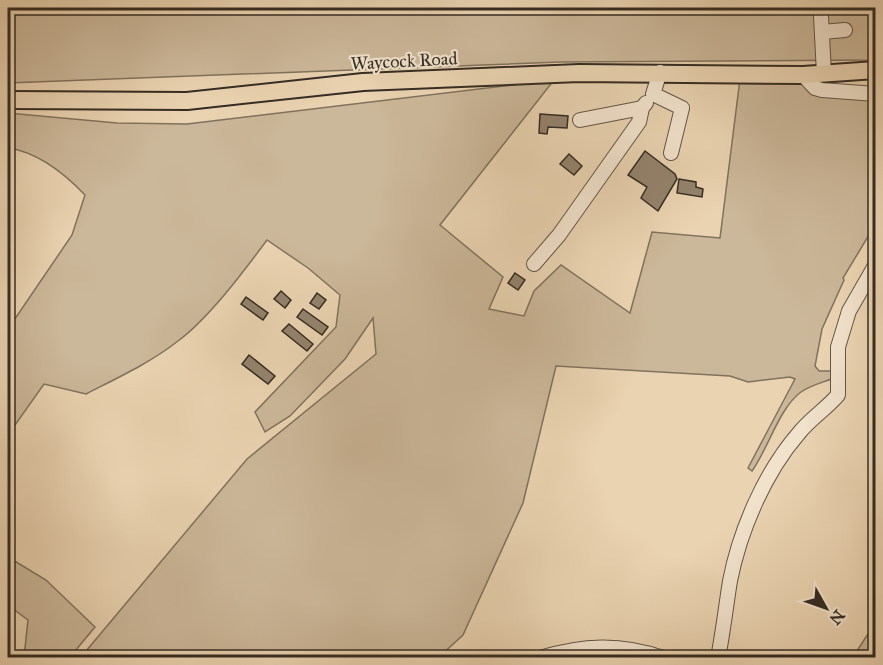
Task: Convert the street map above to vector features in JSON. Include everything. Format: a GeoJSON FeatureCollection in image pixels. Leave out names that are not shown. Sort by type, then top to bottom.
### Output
{"type":"FeatureCollection","features":[{"type":"Feature","properties":{"kind":"main road","name":"Waycock Road"},"geometry":{"type":"LineString","coordinates":[[8,100],[187,101],[372,81],[660,72],[803,75],[876,70]]}},
{"type":"Feature","properties":{"kind":"street"},"geometry":{"type":"LineString","coordinates":[[821,16],[824,74]]}},
{"type":"Feature","properties":{"kind":"street"},"geometry":{"type":"LineString","coordinates":[[822,32],[845,30]]}},
{"type":"Feature","properties":{"kind":"street"},"geometry":{"type":"LineString","coordinates":[[534,264],[559,235],[639,122],[642,108],[653,94],[660,72]]}},
{"type":"Feature","properties":{"kind":"street"},"geometry":{"type":"LineString","coordinates":[[803,75],[815,88],[822,90],[876,94]]}},
{"type":"Feature","properties":{"kind":"street"},"geometry":{"type":"LineString","coordinates":[[653,94],[682,108],[671,153]]}},
{"type":"Feature","properties":{"kind":"street"},"geometry":{"type":"LineString","coordinates":[[580,120],[642,108]]}},
{"type":"Feature","properties":{"kind":"street"},"geometry":{"type":"LineString","coordinates":[[718,657],[730,580],[741,538],[755,501],[799,432],[838,395],[838,347],[849,311],[876,264]]}},
{"type":"Feature","properties":{"kind":"street"},"geometry":{"type":"LineString","coordinates":[[540,657],[597,645],[624,647],[663,657]]}},
{"type":"Feature","properties":{"kind":"path"},"geometry":{"type":"LineString","coordinates":[[8,620],[11,644],[9,657]]}},
{"type":"Feature","properties":{"kind":"shaded area"},"geometry":{"type":"Polygon","coordinates":[[[8,8],[875,8],[875,60],[561,62],[8,83],[8,8]]]}},
{"type":"Feature","properties":{"kind":"shaded area"},"geometry":{"type":"Polygon","coordinates":[[[740,79],[795,80],[875,100],[875,225],[843,278],[822,329],[815,366],[819,371],[832,371],[836,377],[814,385],[793,399],[780,418],[752,471],[748,468],[795,379],[790,377],[748,382],[730,376],[556,366],[523,503],[463,635],[439,657],[81,657],[247,459],[376,354],[373,318],[345,359],[290,416],[265,432],[255,412],[336,327],[340,295],[308,268],[267,240],[214,307],[178,341],[145,363],[86,394],[44,384],[8,435],[8,329],[72,235],[85,195],[50,165],[29,154],[8,148],[8,113],[117,123],[187,124],[554,80],[440,225],[503,277],[489,309],[524,316],[534,291],[561,265],[630,313],[652,232],[720,238],[740,79]]]}},
{"type":"Feature","properties":{"kind":"shaded area"},"geometry":{"type":"Polygon","coordinates":[[[8,557],[46,580],[95,627],[70,657],[24,657],[28,620],[8,605],[8,557]]]}},
{"type":"Feature","properties":{"kind":"shaded area"},"geometry":{"type":"Polygon","coordinates":[[[875,623],[875,657],[853,657],[875,623]]]}},
{"type":"Feature","properties":{"kind":"building"},"geometry":{"type":"Polygon","coordinates":[[[540,114],[568,116],[567,128],[548,127],[547,134],[539,133],[540,114]]]}},
{"type":"Feature","properties":{"kind":"building"},"geometry":{"type":"Polygon","coordinates":[[[645,151],[675,174],[677,179],[658,211],[641,198],[647,187],[628,175],[645,151]]]}},
{"type":"Feature","properties":{"kind":"building"},"geometry":{"type":"Polygon","coordinates":[[[569,154],[582,166],[574,175],[560,164],[569,154]]]}},
{"type":"Feature","properties":{"kind":"building"},"geometry":{"type":"Polygon","coordinates":[[[679,179],[696,182],[696,187],[703,189],[702,197],[677,193],[679,179]]]}},
{"type":"Feature","properties":{"kind":"building"},"geometry":{"type":"Polygon","coordinates":[[[515,273],[525,280],[518,290],[508,283],[515,273]]]}},
{"type":"Feature","properties":{"kind":"building"},"geometry":{"type":"Polygon","coordinates":[[[281,291],[291,300],[285,308],[274,299],[281,291]]]}},
{"type":"Feature","properties":{"kind":"building"},"geometry":{"type":"Polygon","coordinates":[[[317,293],[326,300],[319,309],[310,303],[317,293]]]}},
{"type":"Feature","properties":{"kind":"building"},"geometry":{"type":"Polygon","coordinates":[[[246,297],[268,313],[263,320],[241,304],[246,297]]]}},
{"type":"Feature","properties":{"kind":"building"},"geometry":{"type":"Polygon","coordinates":[[[303,309],[328,327],[322,335],[297,317],[303,309]]]}},
{"type":"Feature","properties":{"kind":"building"},"geometry":{"type":"Polygon","coordinates":[[[289,324],[313,344],[307,351],[282,331],[289,324]]]}},
{"type":"Feature","properties":{"kind":"building"},"geometry":{"type":"Polygon","coordinates":[[[249,355],[275,376],[268,384],[242,364],[249,355]]]}}]}
